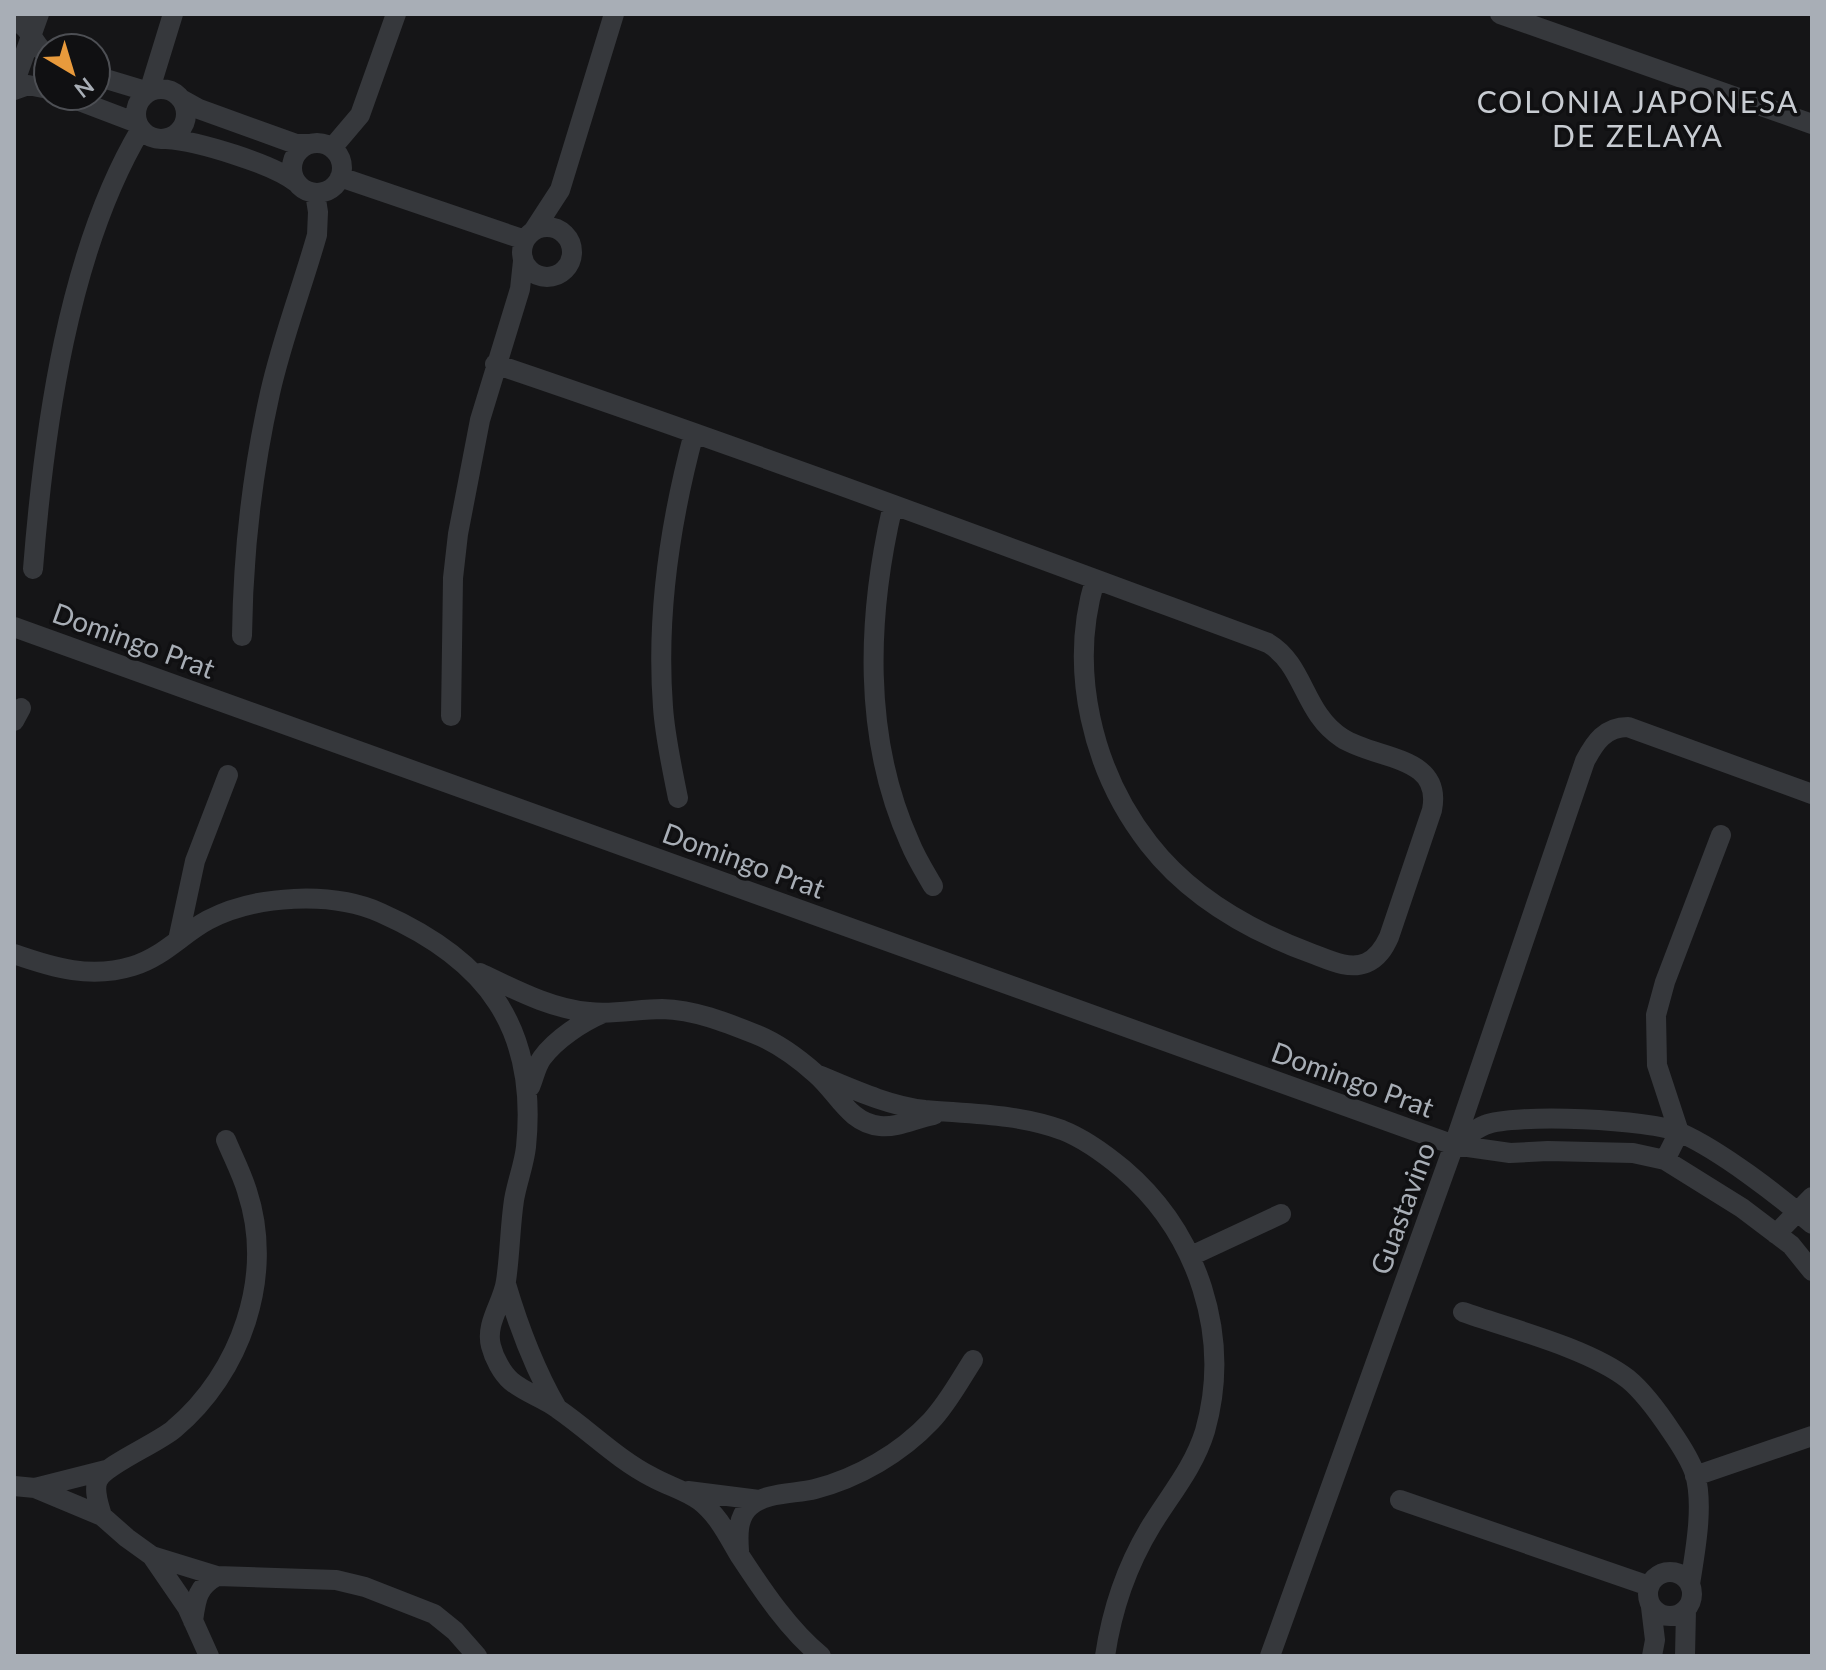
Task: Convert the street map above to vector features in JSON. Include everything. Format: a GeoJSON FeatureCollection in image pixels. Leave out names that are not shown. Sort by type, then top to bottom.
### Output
{"type":"FeatureCollection","features":[{"type":"Feature","properties":{"kind":"street"},"geometry":{"type":"LineString","coordinates":[[33,569],[42,460],[75,301],[109,192],[139,126],[139,102],[149,92],[173,14]]}},
{"type":"Feature","properties":{"kind":"street"},"geometry":{"type":"LineString","coordinates":[[332,148],[360,115],[396,14]]}},
{"type":"Feature","properties":{"kind":"street"},"geometry":{"type":"LineString","coordinates":[[513,311],[521,300],[569,263],[572,250],[558,206],[560,190],[614,14]]}},
{"type":"Feature","properties":{"kind":"street"},"geometry":{"type":"LineString","coordinates":[[1500,14],[1812,124]]}},
{"type":"Feature","properties":{"kind":"street"},"geometry":{"type":"LineString","coordinates":[[14,19],[36,24],[14,87]]}},
{"type":"Feature","properties":{"kind":"street"},"geometry":{"type":"LineString","coordinates":[[159,61],[168,84],[186,112],[183,126],[166,139]]}},
{"type":"Feature","properties":{"kind":"street"},"geometry":{"type":"LineString","coordinates":[[105,112],[139,126],[152,138],[194,142],[281,172],[306,188],[330,189],[340,177],[341,161],[325,144],[296,144],[199,109],[162,89],[149,92],[112,81]]}},
{"type":"Feature","properties":{"kind":"street"},"geometry":{"type":"LineString","coordinates":[[242,636],[243,582],[256,468],[270,392],[317,235],[318,212],[306,188],[291,170],[294,156],[311,144]]}},
{"type":"Feature","properties":{"kind":"street"},"geometry":{"type":"LineString","coordinates":[[340,177],[527,243]]}},
{"type":"Feature","properties":{"kind":"street"},"geometry":{"type":"LineString","coordinates":[[451,716],[453,594],[458,534],[480,420],[513,311],[527,243],[560,190]]}},
{"type":"Feature","properties":{"kind":"street"},"geometry":{"type":"LineString","coordinates":[[527,243],[548,226],[567,236]]}},
{"type":"Feature","properties":{"kind":"street"},"geometry":{"type":"LineString","coordinates":[[527,243],[532,272],[552,276],[559,273]]}},
{"type":"Feature","properties":{"kind":"street"},"geometry":{"type":"LineString","coordinates":[[495,364],[893,505],[1260,640],[1277,648],[1291,663],[1316,714],[1331,731],[1357,746],[1419,769],[1431,781],[1434,797],[1432,810],[1389,937],[1374,959],[1350,966],[1286,944],[1249,927],[1191,888],[1148,843],[1109,773],[1091,717],[1082,649],[1088,602],[1095,580]]}},
{"type":"Feature","properties":{"kind":"street"},"geometry":{"type":"LineString","coordinates":[[678,798],[663,709],[662,629],[672,534],[694,433]]}},
{"type":"Feature","properties":{"kind":"street"},"geometry":{"type":"LineString","coordinates":[[893,505],[883,552],[873,630],[876,708],[898,810],[909,842],[933,886]]}},
{"type":"Feature","properties":{"kind":"street","name":"Domingo Prat"},"geometry":{"type":"LineString","coordinates":[[14,627],[1454,1145],[1510,1153],[1633,1153],[1665,1160]]}},
{"type":"Feature","properties":{"kind":"street","name":"Guastavino"},"geometry":{"type":"LineString","coordinates":[[1270,1656],[1454,1145],[1585,761],[1603,734],[1615,727],[1628,727],[1812,794]]}},
{"type":"Feature","properties":{"kind":"street"},"geometry":{"type":"LineString","coordinates":[[178,940],[205,830],[228,775]]}},
{"type":"Feature","properties":{"kind":"street"},"geometry":{"type":"LineString","coordinates":[[1721,835],[1665,982],[1656,1015],[1657,1065],[1679,1132],[1665,1160],[1742,1208],[1791,1245],[1812,1271]]}},
{"type":"Feature","properties":{"kind":"street"},"geometry":{"type":"LineString","coordinates":[[190,886],[196,901],[211,919]]}},
{"type":"Feature","properties":{"kind":"street"},"geometry":{"type":"LineString","coordinates":[[14,954],[79,973],[109,971],[135,966],[160,955],[211,919],[249,904],[277,900],[344,901],[378,911],[425,935],[466,967],[489,988],[508,1018],[524,1062],[528,1092],[526,1149],[515,1196],[506,1284],[490,1330],[490,1345],[499,1366],[511,1381],[557,1408],[621,1458],[703,1503],[722,1523],[740,1555],[792,1627],[821,1656]]}},
{"type":"Feature","properties":{"kind":"street"},"geometry":{"type":"LineString","coordinates":[[466,967],[559,1006],[590,1013],[659,1009],[687,1011],[761,1036],[816,1074],[852,1116],[878,1126],[891,1126],[953,1110],[1007,1116],[1047,1125],[1091,1144],[1143,1186],[1172,1222],[1191,1256],[1209,1308],[1214,1386],[1195,1457],[1152,1525],[1122,1581],[1113,1609],[1105,1656]]}},
{"type":"Feature","properties":{"kind":"street"},"geometry":{"type":"LineString","coordinates":[[508,1018],[517,1005],[533,997]]}},
{"type":"Feature","properties":{"kind":"street"},"geometry":{"type":"LineString","coordinates":[[559,1006],[566,1026],[563,1038]]}},
{"type":"Feature","properties":{"kind":"street"},"geometry":{"type":"LineString","coordinates":[[528,1092],[540,1060],[585,1022],[607,1012]]}},
{"type":"Feature","properties":{"kind":"street"},"geometry":{"type":"LineString","coordinates":[[519,1046],[529,1055],[544,1056]]}},
{"type":"Feature","properties":{"kind":"street"},"geometry":{"type":"LineString","coordinates":[[1510,1153],[1514,1121]]}},
{"type":"Feature","properties":{"kind":"street"},"geometry":{"type":"LineString","coordinates":[[1454,1145],[1486,1124],[1514,1121],[1621,1121],[1679,1132],[1807,1211],[1776,1234]]}},
{"type":"Feature","properties":{"kind":"street"},"geometry":{"type":"LineString","coordinates":[[24,1487],[106,1470],[152,1445],[198,1406],[235,1354],[249,1314],[256,1272],[254,1219],[248,1192],[226,1140]]}},
{"type":"Feature","properties":{"kind":"street"},"geometry":{"type":"LineString","coordinates":[[1191,1256],[1281,1214]]}},
{"type":"Feature","properties":{"kind":"street"},"geometry":{"type":"LineString","coordinates":[[506,1284],[517,1324],[557,1408]]}},
{"type":"Feature","properties":{"kind":"street"},"geometry":{"type":"LineString","coordinates":[[1463,1312],[1568,1349],[1628,1379],[1657,1410],[1683,1449],[1695,1476],[1697,1538],[1690,1584],[1692,1599],[1686,1610],[1685,1656]]}},
{"type":"Feature","properties":{"kind":"street"},"geometry":{"type":"LineString","coordinates":[[490,1330],[505,1324],[517,1324]]}},
{"type":"Feature","properties":{"kind":"street"},"geometry":{"type":"LineString","coordinates":[[685,1491],[759,1500],[819,1488],[866,1469],[883,1460],[931,1421],[973,1360]]}},
{"type":"Feature","properties":{"kind":"street"},"geometry":{"type":"LineString","coordinates":[[511,1381],[523,1383],[536,1368]]}},
{"type":"Feature","properties":{"kind":"street"},"geometry":{"type":"LineString","coordinates":[[1695,1476],[1812,1436]]}},
{"type":"Feature","properties":{"kind":"street"},"geometry":{"type":"LineString","coordinates":[[102,1516],[96,1494],[97,1481],[106,1470]]}},
{"type":"Feature","properties":{"kind":"street"},"geometry":{"type":"LineString","coordinates":[[24,1487],[102,1516],[152,1556],[217,1576],[336,1580],[365,1587],[434,1614],[455,1631],[477,1656]]}},
{"type":"Feature","properties":{"kind":"street"},"geometry":{"type":"LineString","coordinates":[[740,1555],[737,1534],[741,1521],[749,1506],[759,1500]]}},
{"type":"Feature","properties":{"kind":"street"},"geometry":{"type":"LineString","coordinates":[[1400,1500],[1654,1580],[1673,1572],[1686,1578],[1690,1584]]}},
{"type":"Feature","properties":{"kind":"street"},"geometry":{"type":"LineString","coordinates":[[1686,1610],[1668,1617],[1656,1612],[1648,1601],[1654,1580],[1679,1559],[1697,1538]]}},
{"type":"Feature","properties":{"kind":"street"},"geometry":{"type":"LineString","coordinates":[[152,1556],[193,1621],[209,1656]]}},
{"type":"Feature","properties":{"kind":"street"},"geometry":{"type":"LineString","coordinates":[[193,1621],[197,1596],[203,1584],[217,1576]]}},
{"type":"Feature","properties":{"kind":"street"},"geometry":{"type":"LineString","coordinates":[[1651,1607],[1655,1640],[1652,1656]]}},
{"type":"Feature","properties":{"kind":"district","name":"COLONIA JAPONESA DE ZELAYA"},"geometry":{"type":"Point","coordinates":[1638,118]}}]}
